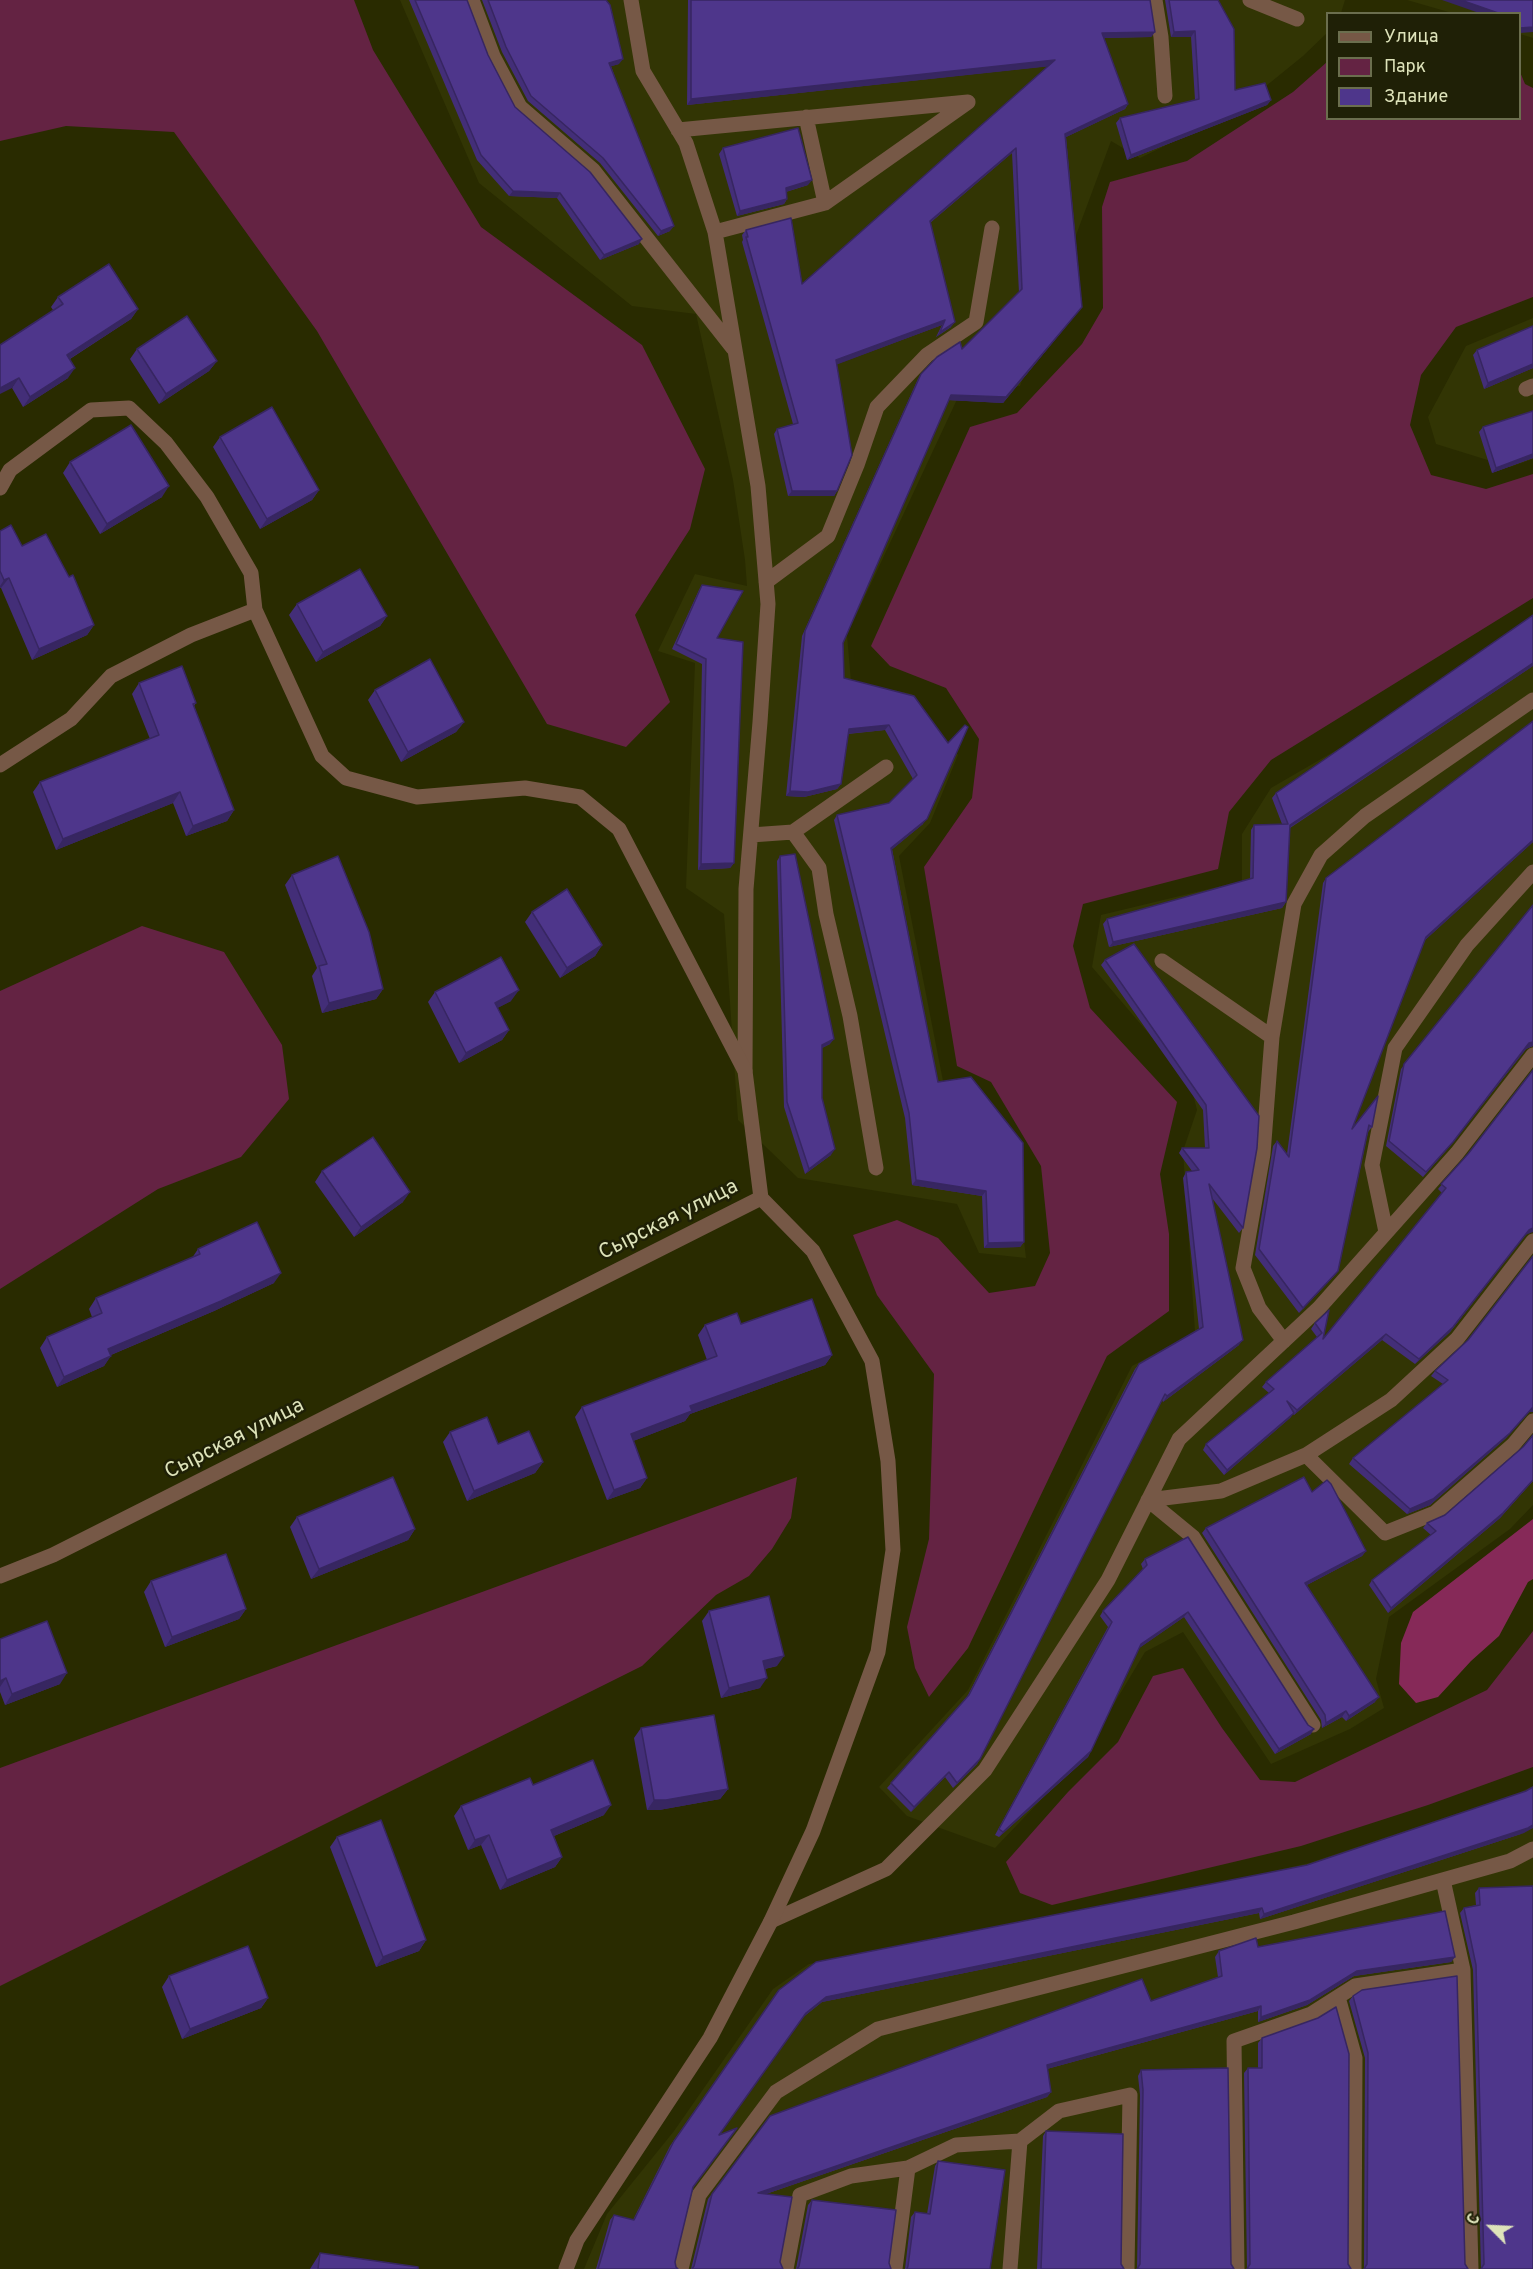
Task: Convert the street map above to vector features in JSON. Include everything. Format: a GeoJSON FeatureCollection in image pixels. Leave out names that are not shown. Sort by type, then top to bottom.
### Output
{"type":"FeatureCollection","features":[{"type":"Feature","properties":{"kind":"street"},"geometry":{"type":"LineString","coordinates":[[472,0],[493,56],[520,106],[593,170],[735,350]]}},
{"type":"Feature","properties":{"kind":"street"},"geometry":{"type":"LineString","coordinates":[[631,0],[643,70],[686,143],[715,232],[758,486],[768,604],[746,889],[745,1071]]}},
{"type":"Feature","properties":{"kind":"street"},"geometry":{"type":"LineString","coordinates":[[1155,0],[1161,37],[1165,96]]}},
{"type":"Feature","properties":{"kind":"street"},"geometry":{"type":"LineString","coordinates":[[1250,0],[1297,19]]}},
{"type":"Feature","properties":{"kind":"street"},"geometry":{"type":"LineString","coordinates":[[678,130],[968,102],[825,203],[715,232]]}},
{"type":"Feature","properties":{"kind":"street"},"geometry":{"type":"LineString","coordinates":[[806,117],[825,203]]}},
{"type":"Feature","properties":{"kind":"street"},"geometry":{"type":"LineString","coordinates":[[766,582],[828,536],[858,465],[877,406],[927,355],[976,322],[992,228]]}},
{"type":"Feature","properties":{"kind":"street","name":"Сырская улица"},"geometry":{"type":"LineString","coordinates":[[0,488],[10,470],[91,410],[129,408],[166,444],[207,497],[251,573],[255,610],[322,756],[345,778],[417,797],[525,788],[580,797],[619,829],[745,1071],[761,1198],[53,1555],[0,1576]]}},
{"type":"Feature","properties":{"kind":"street"},"geometry":{"type":"LineString","coordinates":[[0,765],[71,719],[111,676],[191,635],[255,610]]}},
{"type":"Feature","properties":{"kind":"street"},"geometry":{"type":"LineString","coordinates":[[1284,1341],[1259,1308],[1243,1268],[1263,1154],[1272,1037],[1294,904],[1321,855],[1365,816],[1533,700]]}},
{"type":"Feature","properties":{"kind":"street"},"geometry":{"type":"LineString","coordinates":[[751,835],[793,832],[886,767]]}},
{"type":"Feature","properties":{"kind":"street"},"geometry":{"type":"LineString","coordinates":[[793,832],[819,868],[826,914],[850,1016],[876,1168]]}},
{"type":"Feature","properties":{"kind":"street"},"geometry":{"type":"LineString","coordinates":[[1386,1232],[1372,1166],[1395,1048],[1467,945],[1533,872]]}},
{"type":"Feature","properties":{"kind":"street"},"geometry":{"type":"LineString","coordinates":[[1162,961],[1272,1037]]}},
{"type":"Feature","properties":{"kind":"street"},"geometry":{"type":"LineString","coordinates":[[771,1921],[886,1869],[985,1770],[1108,1580],[1179,1439],[1319,1308],[1457,1153],[1533,1055]]}},
{"type":"Feature","properties":{"kind":"street"},"geometry":{"type":"LineString","coordinates":[[566,2269],[576,2240],[710,2038],[771,1921],[813,1831],[878,1652],[893,1551],[888,1461],[872,1361],[813,1251],[761,1198]]}},
{"type":"Feature","properties":{"kind":"street"},"geometry":{"type":"LineString","coordinates":[[1148,1500],[1221,1491],[1306,1455],[1391,1400],[1457,1339],[1533,1241]]}},
{"type":"Feature","properties":{"kind":"street"},"geometry":{"type":"LineString","coordinates":[[1306,1455],[1385,1533],[1435,1513],[1513,1445],[1533,1421]]}},
{"type":"Feature","properties":{"kind":"street"},"geometry":{"type":"LineString","coordinates":[[1148,1500],[1192,1537],[1313,1725]]}},
{"type":"Feature","properties":{"kind":"street"},"geometry":{"type":"LineString","coordinates":[[681,2269],[699,2195],[776,2092],[878,2029],[1293,1922],[1510,1861],[1533,1849]]}},
{"type":"Feature","properties":{"kind":"street"},"geometry":{"type":"LineString","coordinates":[[1443,1880],[1463,1970],[1471,2269]]}},
{"type":"Feature","properties":{"kind":"street"},"geometry":{"type":"LineString","coordinates":[[1238,2269],[1234,2041],[1311,2014],[1355,1986],[1463,1970]]}},
{"type":"Feature","properties":{"kind":"street"},"geometry":{"type":"LineString","coordinates":[[1338,1997],[1355,2058],[1354,2269]]}},
{"type":"Feature","properties":{"kind":"street"},"geometry":{"type":"LineString","coordinates":[[786,2269],[800,2195],[851,2176],[908,2168],[956,2145],[1020,2141],[1059,2111],[1130,2095],[1127,2269]]}},
{"type":"Feature","properties":{"kind":"street"},"geometry":{"type":"LineString","coordinates":[[1010,2269],[1020,2141]]}},
{"type":"Feature","properties":{"kind":"street"},"geometry":{"type":"LineString","coordinates":[[895,2269],[908,2168]]}},
{"type":"Feature","properties":{"kind":"shaded area"},"geometry":{"type":"Polygon","coordinates":[[[400,0],[1345,0],[1341,12],[1326,12],[1326,34],[1303,56],[1234,112],[1140,158],[1111,141],[1020,386],[960,393],[847,635],[851,681],[912,694],[958,755],[930,823],[899,856],[944,1086],[1014,1153],[1026,1258],[979,1253],[957,1204],[798,1178],[738,1120],[724,914],[686,888],[695,663],[658,651],[695,574],[747,586],[733,480],[696,314],[632,306],[479,183],[400,0]]]}},
{"type":"Feature","properties":{"kind":"shaded area"},"geometry":{"type":"Polygon","coordinates":[[[1407,0],[1533,0],[1533,38],[1521,34],[1521,12],[1449,12],[1407,0]]]}},
{"type":"Feature","properties":{"kind":"shaded area"},"geometry":{"type":"Polygon","coordinates":[[[1533,318],[1533,459],[1510,467],[1436,444],[1428,417],[1466,346],[1533,318]]]}},
{"type":"Feature","properties":{"kind":"shaded area"},"geometry":{"type":"Polygon","coordinates":[[[1533,615],[1533,1505],[1510,1529],[1389,1617],[1376,1679],[1384,1708],[1350,1729],[1271,1764],[1183,1632],[1145,1652],[1083,1756],[995,1848],[907,1816],[879,1787],[968,1690],[1132,1366],[1195,1332],[1183,1151],[1197,1110],[1190,1082],[1092,967],[1101,915],[1242,881],[1242,834],[1271,788],[1421,701],[1533,615]]]}},
{"type":"Feature","properties":{"kind":"shaded area"},"geometry":{"type":"Polygon","coordinates":[[[1533,1519],[1533,1579],[1528,1582],[1499,1636],[1471,1661],[1438,1697],[1416,1703],[1399,1684],[1401,1643],[1413,1612],[1533,1519]]]}},
{"type":"Feature","properties":{"kind":"shaded area"},"geometry":{"type":"Polygon","coordinates":[[[1533,1786],[1533,2269],[584,2269],[607,2214],[674,2131],[773,1989],[809,1964],[1114,1907],[1309,1863],[1533,1786]]]}},
{"type":"Feature","properties":{"kind":"green space"},"geometry":{"type":"Polygon","coordinates":[[[0,0],[354,0],[373,50],[481,227],[642,345],[705,469],[690,529],[635,615],[670,702],[626,747],[547,724],[317,331],[174,132],[66,126],[0,141],[0,0]]]}},
{"type":"Feature","properties":{"kind":"green space"},"geometry":{"type":"Polygon","coordinates":[[[1326,63],[1326,120],[1521,120],[1521,74],[1525,84],[1533,88],[1533,297],[1456,327],[1421,375],[1410,425],[1431,475],[1486,489],[1533,474],[1533,598],[1271,760],[1229,812],[1218,869],[1083,904],[1073,946],[1090,1008],[1177,1102],[1160,1174],[1169,1234],[1169,1311],[1107,1356],[968,1648],[929,1697],[915,1668],[907,1627],[929,1539],[934,1374],[877,1295],[853,1235],[897,1220],[938,1238],[989,1293],[1035,1286],[1050,1253],[1041,1166],[991,1082],[957,1066],[924,867],[972,798],[979,739],[946,688],[890,666],[871,646],[970,427],[1017,413],[1082,344],[1103,308],[1102,207],[1110,182],[1187,161],[1293,92],[1326,63]]]}},
{"type":"Feature","properties":{"kind":"green space"},"geometry":{"type":"Polygon","coordinates":[[[142,926],[224,952],[282,1045],[289,1099],[241,1157],[158,1189],[0,1289],[0,991],[142,926]]]}},
{"type":"Feature","properties":{"kind":"green space"},"geometry":{"type":"Polygon","coordinates":[[[797,1477],[791,1518],[772,1549],[749,1576],[716,1595],[642,1666],[0,1986],[0,1768],[797,1477]]]}},
{"type":"Feature","properties":{"kind":"green space"},"geometry":{"type":"Polygon","coordinates":[[[1533,1631],[1533,1767],[1428,1805],[1301,1846],[1052,1905],[1020,1893],[1006,1862],[1068,1792],[1118,1742],[1153,1676],[1183,1668],[1222,1728],[1260,1780],[1295,1782],[1487,1690],[1533,1631]]]}},
{"type":"Feature","properties":{"kind":"building"},"geometry":{"type":"Polygon","coordinates":[[[415,0],[467,0],[488,55],[515,107],[590,172],[642,239],[604,255],[560,193],[513,191],[481,155],[415,0]]]}},
{"type":"Feature","properties":{"kind":"building"},"geometry":{"type":"Polygon","coordinates":[[[488,0],[606,0],[610,5],[623,59],[609,63],[674,226],[661,231],[603,158],[531,96],[506,47],[488,0]]]}},
{"type":"Feature","properties":{"kind":"building"},"geometry":{"type":"Polygon","coordinates":[[[691,0],[1150,0],[1155,32],[1102,33],[1128,104],[1065,134],[1082,307],[1006,397],[951,395],[843,643],[844,678],[914,696],[948,743],[965,725],[968,727],[927,819],[891,848],[938,1082],[971,1077],[1023,1143],[1024,1242],[988,1243],[986,1191],[916,1180],[909,1113],[837,815],[889,803],[917,775],[889,725],[849,729],[841,784],[808,792],[790,791],[805,631],[921,374],[937,357],[960,342],[962,349],[1022,289],[1016,148],[930,221],[955,322],[940,332],[945,320],[836,360],[852,455],[837,491],[792,491],[777,429],[798,423],[746,237],[748,237],[746,230],[791,218],[802,284],[1055,60],[691,99],[691,0]]]}},
{"type":"Feature","properties":{"kind":"building"},"geometry":{"type":"Polygon","coordinates":[[[1169,0],[1218,0],[1234,29],[1235,90],[1265,83],[1271,100],[1131,155],[1120,118],[1199,99],[1195,31],[1174,32],[1169,0]]]}},
{"type":"Feature","properties":{"kind":"building"},"geometry":{"type":"Polygon","coordinates":[[[1461,0],[1533,0],[1533,27],[1521,28],[1521,12],[1495,12],[1461,0]]]}},
{"type":"Feature","properties":{"kind":"building"},"geometry":{"type":"Polygon","coordinates":[[[798,128],[812,180],[786,188],[787,199],[740,211],[723,148],[798,128]]]}},
{"type":"Feature","properties":{"kind":"building"},"geometry":{"type":"Polygon","coordinates":[[[109,264],[138,309],[67,355],[75,368],[30,397],[19,378],[0,388],[0,345],[63,304],[58,297],[109,264]]]}},
{"type":"Feature","properties":{"kind":"building"},"geometry":{"type":"Polygon","coordinates":[[[187,316],[217,361],[166,394],[137,349],[187,316]]]}},
{"type":"Feature","properties":{"kind":"building"},"geometry":{"type":"Polygon","coordinates":[[[1533,326],[1533,364],[1488,383],[1477,350],[1533,326]]]}},
{"type":"Feature","properties":{"kind":"building"},"geometry":{"type":"Polygon","coordinates":[[[272,407],[319,490],[267,519],[220,437],[272,407]]]}},
{"type":"Feature","properties":{"kind":"building"},"geometry":{"type":"Polygon","coordinates":[[[1533,411],[1533,454],[1496,468],[1483,427],[1533,411]]]}},
{"type":"Feature","properties":{"kind":"building"},"geometry":{"type":"Polygon","coordinates":[[[131,425],[169,486],[107,524],[70,462],[131,425]]]}},
{"type":"Feature","properties":{"kind":"building"},"geometry":{"type":"Polygon","coordinates":[[[11,525],[22,546],[46,534],[69,577],[73,575],[94,625],[39,649],[9,578],[4,580],[0,571],[0,531],[11,525]]]}},
{"type":"Feature","properties":{"kind":"building"},"geometry":{"type":"Polygon","coordinates":[[[360,569],[387,616],[323,652],[297,604],[360,569]]]}},
{"type":"Feature","properties":{"kind":"building"},"geometry":{"type":"Polygon","coordinates":[[[702,585],[743,591],[717,638],[743,642],[734,863],[701,864],[706,659],[676,644],[702,585]]]}},
{"type":"Feature","properties":{"kind":"building"},"geometry":{"type":"Polygon","coordinates":[[[1533,615],[1533,663],[1290,825],[1286,902],[1113,942],[1107,919],[1253,878],[1254,825],[1288,824],[1276,793],[1533,615]]]}},
{"type":"Feature","properties":{"kind":"building"},"geometry":{"type":"Polygon","coordinates":[[[430,659],[464,722],[408,752],[375,690],[430,659]]]}},
{"type":"Feature","properties":{"kind":"building"},"geometry":{"type":"Polygon","coordinates":[[[182,666],[196,703],[193,704],[234,810],[193,826],[180,792],[63,839],[40,782],[159,735],[139,683],[182,666]]]}},
{"type":"Feature","properties":{"kind":"building"},"geometry":{"type":"Polygon","coordinates":[[[1533,721],[1533,840],[1426,937],[1352,1129],[1378,1096],[1372,1127],[1369,1125],[1338,1271],[1303,1308],[1259,1249],[1277,1141],[1289,1157],[1326,878],[1533,721]]]}},
{"type":"Feature","properties":{"kind":"building"},"geometry":{"type":"Polygon","coordinates":[[[795,854],[834,1039],[822,1045],[822,1098],[835,1149],[809,1169],[787,1102],[780,856],[795,854]]]}},
{"type":"Feature","properties":{"kind":"building"},"geometry":{"type":"Polygon","coordinates":[[[338,856],[369,932],[383,989],[329,1003],[319,966],[327,964],[292,875],[338,856]]]}},
{"type":"Feature","properties":{"kind":"building"},"geometry":{"type":"Polygon","coordinates":[[[567,889],[602,945],[567,968],[532,912],[567,889]]]}},
{"type":"Feature","properties":{"kind":"building"},"geometry":{"type":"Polygon","coordinates":[[[1533,905],[1533,1042],[1529,1043],[1453,1142],[1426,1172],[1389,1141],[1404,1064],[1533,905]]]}},
{"type":"Feature","properties":{"kind":"building"},"geometry":{"type":"Polygon","coordinates":[[[1134,944],[1259,1116],[1257,1148],[1243,1228],[1209,1184],[1243,1340],[1167,1396],[1165,1394],[980,1759],[957,1783],[949,1772],[914,1807],[891,1783],[969,1695],[1139,1364],[1203,1327],[1186,1172],[1199,1170],[1182,1148],[1209,1148],[1206,1105],[1105,960],[1134,944]]]}},
{"type":"Feature","properties":{"kind":"building"},"geometry":{"type":"Polygon","coordinates":[[[501,957],[519,990],[495,1003],[509,1030],[466,1053],[435,992],[501,957]]]}},
{"type":"Feature","properties":{"kind":"building"},"geometry":{"type":"Polygon","coordinates":[[[1533,1070],[1533,1228],[1529,1230],[1453,1327],[1419,1359],[1386,1334],[1297,1410],[1287,1401],[1294,1413],[1227,1470],[1206,1444],[1274,1389],[1266,1382],[1322,1333],[1315,1323],[1329,1310],[1323,1339],[1446,1188],[1441,1184],[1468,1154],[1533,1070]]]}},
{"type":"Feature","properties":{"kind":"building"},"geometry":{"type":"Polygon","coordinates":[[[373,1137],[410,1192],[361,1227],[322,1171],[373,1137]]]}},
{"type":"Feature","properties":{"kind":"building"},"geometry":{"type":"Polygon","coordinates":[[[257,1222],[281,1273],[108,1349],[111,1356],[64,1377],[47,1337],[102,1313],[96,1298],[200,1254],[198,1249],[257,1222]]]}},
{"type":"Feature","properties":{"kind":"building"},"geometry":{"type":"Polygon","coordinates":[[[1533,1256],[1533,1407],[1510,1433],[1433,1499],[1410,1509],[1353,1458],[1448,1380],[1435,1371],[1468,1340],[1533,1256]]]}},
{"type":"Feature","properties":{"kind":"building"},"geometry":{"type":"Polygon","coordinates":[[[812,1299],[832,1355],[690,1406],[692,1411],[631,1434],[647,1478],[614,1490],[582,1407],[717,1356],[705,1325],[737,1313],[741,1324],[812,1299]]]}},
{"type":"Feature","properties":{"kind":"building"},"geometry":{"type":"Polygon","coordinates":[[[487,1417],[498,1444],[529,1431],[543,1462],[474,1491],[450,1432],[487,1417]]]}},
{"type":"Feature","properties":{"kind":"building"},"geometry":{"type":"Polygon","coordinates":[[[1533,1435],[1533,1480],[1503,1513],[1391,1608],[1372,1580],[1436,1531],[1427,1523],[1445,1515],[1523,1447],[1533,1435]]]}},
{"type":"Feature","properties":{"kind":"building"},"geometry":{"type":"Polygon","coordinates":[[[393,1477],[415,1529],[319,1569],[297,1517],[393,1477]]]}},
{"type":"Feature","properties":{"kind":"building"},"geometry":{"type":"Polygon","coordinates":[[[1304,1477],[1312,1492],[1327,1480],[1331,1484],[1366,1551],[1305,1583],[1379,1697],[1349,1716],[1346,1711],[1326,1723],[1325,1715],[1206,1528],[1304,1477]]]}},
{"type":"Feature","properties":{"kind":"building"},"geometry":{"type":"Polygon","coordinates":[[[1188,1537],[1308,1725],[1314,1729],[1279,1749],[1188,1612],[1141,1644],[1091,1751],[1003,1832],[999,1829],[1112,1622],[1103,1611],[1147,1565],[1145,1559],[1188,1537]]]}},
{"type":"Feature","properties":{"kind":"building"},"geometry":{"type":"Polygon","coordinates":[[[226,1554],[246,1609],[172,1637],[151,1581],[226,1554]]]}},
{"type":"Feature","properties":{"kind":"building"},"geometry":{"type":"Polygon","coordinates":[[[769,1596],[784,1656],[763,1661],[767,1678],[729,1688],[709,1611],[769,1596]]]}},
{"type":"Feature","properties":{"kind":"building"},"geometry":{"type":"Polygon","coordinates":[[[47,1621],[67,1673],[12,1694],[6,1678],[0,1681],[0,1639],[47,1621]]]}},
{"type":"Feature","properties":{"kind":"building"},"geometry":{"type":"Polygon","coordinates":[[[714,1715],[728,1789],[654,1800],[641,1728],[714,1715]]]}},
{"type":"Feature","properties":{"kind":"building"},"geometry":{"type":"Polygon","coordinates":[[[593,1760],[611,1805],[551,1830],[562,1857],[507,1880],[489,1835],[475,1840],[461,1806],[530,1778],[533,1785],[593,1760]]]}},
{"type":"Feature","properties":{"kind":"building"},"geometry":{"type":"Polygon","coordinates":[[[1533,1787],[1533,1825],[1528,1828],[1264,1914],[1262,1908],[826,1997],[806,2013],[719,2135],[737,2128],[693,2187],[675,2262],[678,2269],[598,2269],[614,2215],[634,2220],[674,2141],[779,1990],[816,1962],[1307,1865],[1533,1787]]]}},
{"type":"Feature","properties":{"kind":"building"},"geometry":{"type":"Polygon","coordinates":[[[381,1820],[426,1940],[383,1957],[337,1837],[381,1820]]]}},
{"type":"Feature","properties":{"kind":"building"},"geometry":{"type":"Polygon","coordinates":[[[1533,1886],[1533,2269],[1481,2269],[1484,2264],[1476,1965],[1464,1908],[1480,1905],[1479,1888],[1533,1886]]]}},
{"type":"Feature","properties":{"kind":"building"},"geometry":{"type":"Polygon","coordinates":[[[1445,1911],[1455,1957],[1357,1971],[1310,2000],[1261,2017],[1261,2006],[1047,2065],[1051,2092],[758,2193],[792,2197],[780,2262],[783,2269],[692,2269],[712,2194],[770,2116],[1142,1979],[1151,2001],[1222,1976],[1219,1951],[1256,1938],[1258,1947],[1445,1911]]]}},
{"type":"Feature","properties":{"kind":"building"},"geometry":{"type":"Polygon","coordinates":[[[248,1946],[268,1998],[190,2029],[169,1976],[248,1946]]]}},
{"type":"Feature","properties":{"kind":"building"},"geometry":{"type":"Polygon","coordinates":[[[1457,1976],[1465,2264],[1468,2269],[1364,2269],[1367,2264],[1368,2053],[1353,1996],[1362,1990],[1457,1976]]]}},
{"type":"Feature","properties":{"kind":"building"},"geometry":{"type":"Polygon","coordinates":[[[1336,2007],[1349,2054],[1348,2264],[1351,2269],[1247,2269],[1250,2264],[1248,2068],[1262,2068],[1262,2038],[1318,2018],[1336,2007]]]}},
{"type":"Feature","properties":{"kind":"building"},"geometry":{"type":"Polygon","coordinates":[[[1228,2068],[1231,2264],[1234,2269],[1137,2269],[1140,2264],[1143,2090],[1141,2070],[1228,2068]]]}},
{"type":"Feature","properties":{"kind":"building"},"geometry":{"type":"Polygon","coordinates":[[[1046,2131],[1123,2134],[1121,2264],[1124,2269],[1041,2269],[1046,2131]]]}},
{"type":"Feature","properties":{"kind":"building"},"geometry":{"type":"Polygon","coordinates":[[[938,2161],[1005,2170],[990,2269],[907,2269],[915,2212],[930,2214],[938,2161]]]}},
{"type":"Feature","properties":{"kind":"building"},"geometry":{"type":"Polygon","coordinates":[[[812,2200],[896,2210],[889,2263],[891,2269],[797,2269],[812,2200]]]}},
{"type":"Feature","properties":{"kind":"building"},"geometry":{"type":"Polygon","coordinates":[[[320,2253],[418,2267],[418,2269],[318,2269],[320,2253]]]}}]}
